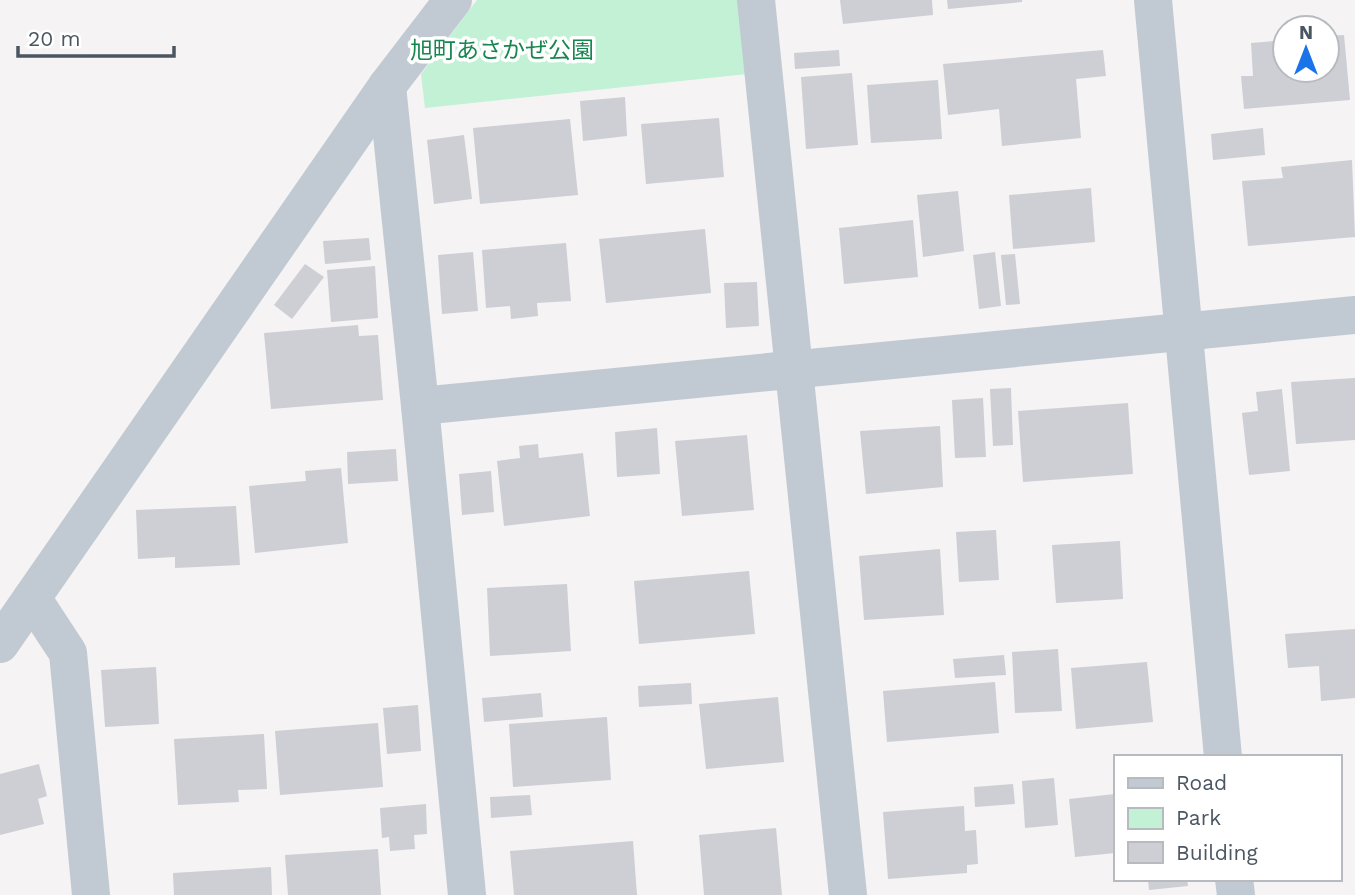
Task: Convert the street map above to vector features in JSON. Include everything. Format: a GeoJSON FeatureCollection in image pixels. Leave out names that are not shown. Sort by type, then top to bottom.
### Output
{"type":"FeatureCollection","features":[{"type":"Feature","properties":{"kind":"street"},"geometry":{"type":"LineString","coordinates":[[0,644],[387,86],[453,0]]}},
{"type":"Feature","properties":{"kind":"street"},"geometry":{"type":"LineString","coordinates":[[756,0],[848,895]]}},
{"type":"Feature","properties":{"kind":"street"},"geometry":{"type":"LineString","coordinates":[[1153,0],[1223,755]]}},
{"type":"Feature","properties":{"kind":"street"},"geometry":{"type":"LineString","coordinates":[[387,86],[467,895]]}},
{"type":"Feature","properties":{"kind":"street"},"geometry":{"type":"LineString","coordinates":[[420,407],[1355,315]]}},
{"type":"Feature","properties":{"kind":"street"},"geometry":{"type":"LineString","coordinates":[[32,598],[68,653],[91,895]]}},
{"type":"Feature","properties":{"kind":"green space","name":"旭町あさかぜ公園"},"geometry":{"type":"Polygon","coordinates":[[[477,0],[740,0],[747,74],[425,108],[421,74],[477,0]]]}},
{"type":"Feature","properties":{"kind":"building"},"geometry":{"type":"Polygon","coordinates":[[[840,0],[932,0],[933,15],[843,24],[840,0]]]}},
{"type":"Feature","properties":{"kind":"building"},"geometry":{"type":"Polygon","coordinates":[[[947,0],[1022,0],[1022,2],[948,9],[947,0]]]}},
{"type":"Feature","properties":{"kind":"building"},"geometry":{"type":"Polygon","coordinates":[[[1341,35],[1344,35],[1350,100],[1244,109],[1241,76],[1253,76],[1251,43],[1271,41],[1271,84],[1341,84],[1341,35]]]}},
{"type":"Feature","properties":{"kind":"building"},"geometry":{"type":"Polygon","coordinates":[[[839,50],[840,66],[795,69],[794,53],[839,50]]]}},
{"type":"Feature","properties":{"kind":"building"},"geometry":{"type":"Polygon","coordinates":[[[1103,50],[1106,76],[1076,79],[1081,138],[1002,146],[999,109],[948,115],[943,64],[1103,50]]]}},
{"type":"Feature","properties":{"kind":"building"},"geometry":{"type":"Polygon","coordinates":[[[852,73],[858,145],[806,149],[801,77],[852,73]]]}},
{"type":"Feature","properties":{"kind":"building"},"geometry":{"type":"Polygon","coordinates":[[[938,80],[942,139],[871,143],[867,85],[938,80]]]}},
{"type":"Feature","properties":{"kind":"building"},"geometry":{"type":"Polygon","coordinates":[[[625,97],[627,136],[583,141],[580,101],[625,97]]]}},
{"type":"Feature","properties":{"kind":"building"},"geometry":{"type":"Polygon","coordinates":[[[719,118],[724,177],[646,184],[641,124],[719,118]]]}},
{"type":"Feature","properties":{"kind":"building"},"geometry":{"type":"Polygon","coordinates":[[[570,119],[578,195],[480,204],[473,128],[570,119]]]}},
{"type":"Feature","properties":{"kind":"building"},"geometry":{"type":"Polygon","coordinates":[[[1263,128],[1265,155],[1213,160],[1211,134],[1263,128]]]}},
{"type":"Feature","properties":{"kind":"building"},"geometry":{"type":"Polygon","coordinates":[[[464,135],[472,199],[434,204],[427,140],[464,135]]]}},
{"type":"Feature","properties":{"kind":"building"},"geometry":{"type":"Polygon","coordinates":[[[1352,160],[1355,237],[1248,246],[1242,181],[1283,178],[1281,167],[1352,160]]]}},
{"type":"Feature","properties":{"kind":"building"},"geometry":{"type":"Polygon","coordinates":[[[1091,188],[1095,242],[1013,249],[1009,195],[1091,188]]]}},
{"type":"Feature","properties":{"kind":"building"},"geometry":{"type":"Polygon","coordinates":[[[958,191],[964,251],[923,257],[917,195],[958,191]]]}},
{"type":"Feature","properties":{"kind":"building"},"geometry":{"type":"Polygon","coordinates":[[[913,220],[918,277],[844,284],[839,228],[913,220]]]}},
{"type":"Feature","properties":{"kind":"building"},"geometry":{"type":"Polygon","coordinates":[[[705,229],[711,293],[606,303],[599,239],[705,229]]]}},
{"type":"Feature","properties":{"kind":"building"},"geometry":{"type":"Polygon","coordinates":[[[369,238],[371,260],[325,264],[323,241],[369,238]]]}},
{"type":"Feature","properties":{"kind":"building"},"geometry":{"type":"Polygon","coordinates":[[[566,243],[571,301],[537,303],[538,316],[511,319],[510,306],[486,308],[482,250],[566,243]]]}},
{"type":"Feature","properties":{"kind":"building"},"geometry":{"type":"Polygon","coordinates":[[[473,252],[478,311],[442,314],[438,255],[473,252]]]}},
{"type":"Feature","properties":{"kind":"building"},"geometry":{"type":"Polygon","coordinates":[[[995,252],[1001,306],[979,309],[973,255],[995,252]]]}},
{"type":"Feature","properties":{"kind":"building"},"geometry":{"type":"Polygon","coordinates":[[[1015,254],[1020,304],[1006,305],[1001,255],[1015,254]]]}},
{"type":"Feature","properties":{"kind":"building"},"geometry":{"type":"Polygon","coordinates":[[[305,264],[324,277],[292,319],[274,305],[305,264]]]}},
{"type":"Feature","properties":{"kind":"building"},"geometry":{"type":"Polygon","coordinates":[[[375,266],[378,318],[331,322],[327,270],[375,266]]]}},
{"type":"Feature","properties":{"kind":"building"},"geometry":{"type":"Polygon","coordinates":[[[757,282],[759,326],[726,328],[724,283],[757,282]]]}},
{"type":"Feature","properties":{"kind":"building"},"geometry":{"type":"Polygon","coordinates":[[[358,325],[359,336],[378,335],[383,400],[271,409],[264,333],[358,325]]]}},
{"type":"Feature","properties":{"kind":"building"},"geometry":{"type":"Polygon","coordinates":[[[1355,378],[1355,440],[1296,444],[1291,382],[1355,378]]]}},
{"type":"Feature","properties":{"kind":"building"},"geometry":{"type":"Polygon","coordinates":[[[1011,388],[1013,445],[993,446],[990,389],[1011,388]]]}},
{"type":"Feature","properties":{"kind":"building"},"geometry":{"type":"Polygon","coordinates":[[[1282,389],[1290,471],[1249,475],[1242,413],[1258,411],[1256,392],[1282,389]]]}},
{"type":"Feature","properties":{"kind":"building"},"geometry":{"type":"Polygon","coordinates":[[[983,398],[986,457],[955,458],[952,400],[983,398]]]}},
{"type":"Feature","properties":{"kind":"building"},"geometry":{"type":"Polygon","coordinates":[[[1128,403],[1133,474],[1023,482],[1018,411],[1128,403]]]}},
{"type":"Feature","properties":{"kind":"building"},"geometry":{"type":"Polygon","coordinates":[[[940,426],[943,487],[866,494],[860,431],[940,426]]]}},
{"type":"Feature","properties":{"kind":"building"},"geometry":{"type":"Polygon","coordinates":[[[657,428],[660,474],[617,477],[615,432],[657,428]]]}},
{"type":"Feature","properties":{"kind":"building"},"geometry":{"type":"Polygon","coordinates":[[[747,435],[754,510],[682,516],[675,441],[747,435]]]}},
{"type":"Feature","properties":{"kind":"building"},"geometry":{"type":"Polygon","coordinates":[[[538,444],[539,458],[583,453],[590,516],[504,526],[497,461],[520,458],[519,446],[538,444]]]}},
{"type":"Feature","properties":{"kind":"building"},"geometry":{"type":"Polygon","coordinates":[[[396,449],[398,481],[348,484],[347,452],[396,449]]]}},
{"type":"Feature","properties":{"kind":"building"},"geometry":{"type":"Polygon","coordinates":[[[341,468],[348,543],[255,553],[249,486],[306,481],[305,471],[341,468]]]}},
{"type":"Feature","properties":{"kind":"building"},"geometry":{"type":"Polygon","coordinates":[[[491,471],[494,512],[462,515],[459,474],[491,471]]]}},
{"type":"Feature","properties":{"kind":"building"},"geometry":{"type":"Polygon","coordinates":[[[236,506],[240,565],[175,568],[175,557],[138,559],[136,510],[236,506]]]}},
{"type":"Feature","properties":{"kind":"building"},"geometry":{"type":"Polygon","coordinates":[[[996,530],[999,580],[959,582],[956,532],[996,530]]]}},
{"type":"Feature","properties":{"kind":"building"},"geometry":{"type":"Polygon","coordinates":[[[1120,541],[1123,599],[1056,603],[1052,545],[1120,541]]]}},
{"type":"Feature","properties":{"kind":"building"},"geometry":{"type":"Polygon","coordinates":[[[940,549],[944,615],[864,620],[859,556],[940,549]]]}},
{"type":"Feature","properties":{"kind":"building"},"geometry":{"type":"Polygon","coordinates":[[[749,571],[755,634],[639,644],[634,581],[749,571]]]}},
{"type":"Feature","properties":{"kind":"building"},"geometry":{"type":"Polygon","coordinates":[[[567,584],[571,651],[490,656],[487,588],[567,584]]]}},
{"type":"Feature","properties":{"kind":"building"},"geometry":{"type":"Polygon","coordinates":[[[1355,629],[1355,698],[1321,701],[1319,666],[1288,668],[1285,634],[1355,629]]]}},
{"type":"Feature","properties":{"kind":"building"},"geometry":{"type":"Polygon","coordinates":[[[1058,649],[1062,711],[1015,713],[1012,652],[1058,649]]]}},
{"type":"Feature","properties":{"kind":"building"},"geometry":{"type":"Polygon","coordinates":[[[1004,655],[1006,675],[955,678],[953,659],[1004,655]]]}},
{"type":"Feature","properties":{"kind":"building"},"geometry":{"type":"Polygon","coordinates":[[[1147,662],[1153,722],[1076,729],[1071,668],[1147,662]]]}},
{"type":"Feature","properties":{"kind":"building"},"geometry":{"type":"Polygon","coordinates":[[[156,667],[159,724],[105,727],[101,670],[156,667]]]}},
{"type":"Feature","properties":{"kind":"building"},"geometry":{"type":"Polygon","coordinates":[[[995,682],[999,733],[887,742],[883,691],[995,682]]]}},
{"type":"Feature","properties":{"kind":"building"},"geometry":{"type":"Polygon","coordinates":[[[691,683],[692,704],[639,707],[638,686],[691,683]]]}},
{"type":"Feature","properties":{"kind":"building"},"geometry":{"type":"Polygon","coordinates":[[[541,693],[543,717],[484,722],[482,698],[541,693]]]}},
{"type":"Feature","properties":{"kind":"building"},"geometry":{"type":"Polygon","coordinates":[[[778,697],[784,762],[706,769],[699,704],[778,697]]]}},
{"type":"Feature","properties":{"kind":"building"},"geometry":{"type":"Polygon","coordinates":[[[418,705],[421,751],[387,754],[383,708],[418,705]]]}},
{"type":"Feature","properties":{"kind":"building"},"geometry":{"type":"Polygon","coordinates":[[[607,717],[611,780],[513,787],[509,724],[607,717]]]}},
{"type":"Feature","properties":{"kind":"building"},"geometry":{"type":"Polygon","coordinates":[[[378,723],[383,787],[280,795],[275,731],[378,723]]]}},
{"type":"Feature","properties":{"kind":"building"},"geometry":{"type":"Polygon","coordinates":[[[264,734],[267,789],[238,790],[239,802],[178,805],[174,739],[264,734]]]}},
{"type":"Feature","properties":{"kind":"building"},"geometry":{"type":"Polygon","coordinates":[[[39,764],[47,796],[38,799],[44,824],[0,835],[0,774],[39,764]]]}},
{"type":"Feature","properties":{"kind":"building"},"geometry":{"type":"Polygon","coordinates":[[[1054,778],[1058,825],[1025,828],[1022,781],[1054,778]]]}},
{"type":"Feature","properties":{"kind":"building"},"geometry":{"type":"Polygon","coordinates":[[[1013,784],[1015,804],[975,807],[974,787],[1013,784]]]}},
{"type":"Feature","properties":{"kind":"building"},"geometry":{"type":"Polygon","coordinates":[[[1114,794],[1114,853],[1075,857],[1069,799],[1114,794]]]}},
{"type":"Feature","properties":{"kind":"building"},"geometry":{"type":"Polygon","coordinates":[[[530,795],[532,815],[491,818],[490,797],[530,795]]]}},
{"type":"Feature","properties":{"kind":"building"},"geometry":{"type":"Polygon","coordinates":[[[426,804],[427,834],[414,835],[415,849],[390,851],[389,837],[382,838],[380,808],[426,804]]]}},
{"type":"Feature","properties":{"kind":"building"},"geometry":{"type":"Polygon","coordinates":[[[964,806],[965,831],[976,830],[978,864],[967,865],[967,873],[888,879],[883,812],[964,806]]]}},
{"type":"Feature","properties":{"kind":"building"},"geometry":{"type":"Polygon","coordinates":[[[776,828],[782,895],[704,895],[699,835],[776,828]]]}},
{"type":"Feature","properties":{"kind":"building"},"geometry":{"type":"Polygon","coordinates":[[[633,841],[637,895],[514,895],[510,851],[633,841]]]}},
{"type":"Feature","properties":{"kind":"building"},"geometry":{"type":"Polygon","coordinates":[[[378,849],[381,895],[288,895],[285,855],[378,849]]]}},
{"type":"Feature","properties":{"kind":"building"},"geometry":{"type":"Polygon","coordinates":[[[271,867],[272,895],[174,895],[173,873],[271,867]]]}},
{"type":"Feature","properties":{"kind":"building"},"geometry":{"type":"Polygon","coordinates":[[[1148,881],[1187,881],[1188,886],[1149,890],[1148,881]]]}}]}
